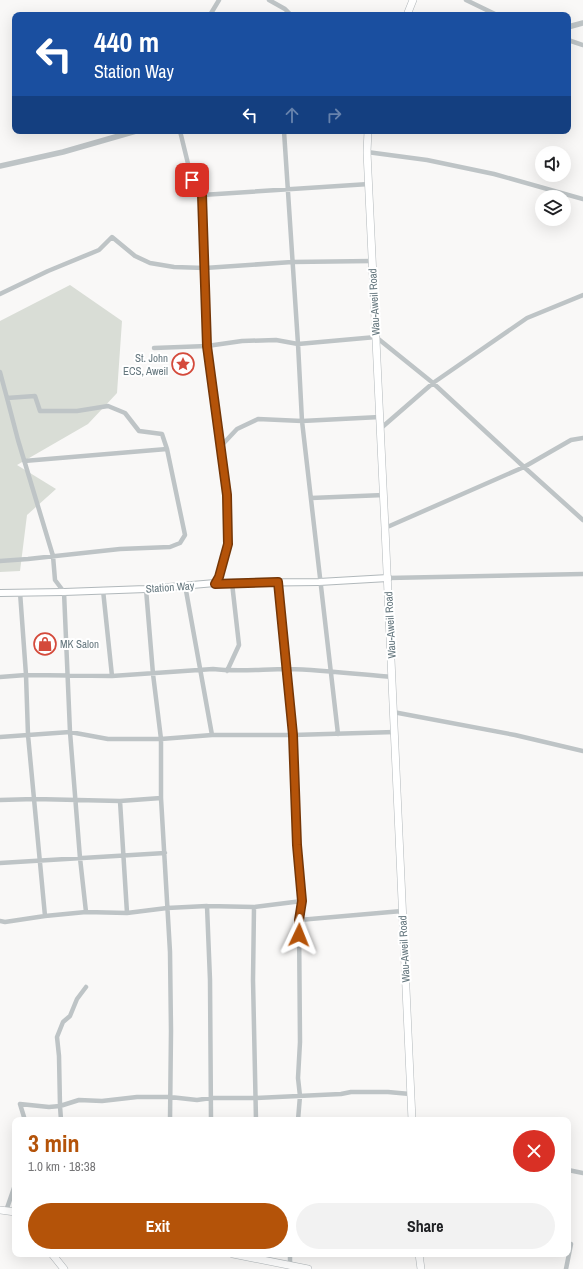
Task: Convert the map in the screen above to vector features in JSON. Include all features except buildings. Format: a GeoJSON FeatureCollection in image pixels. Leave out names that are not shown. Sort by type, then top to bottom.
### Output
{"type":"FeatureCollection","features":[{"type":"Feature","properties":{"kind":"main road"},"geometry":{"type":"LineString","coordinates":[[408,12],[413,0]]}},
{"type":"Feature","properties":{"kind":"main road","name":"Wau-Aweil Road"},"geometry":{"type":"LineString","coordinates":[[368,134],[367,152],[388,578],[412,1117]]}},
{"type":"Feature","properties":{"kind":"main road","name":"Station Way"},"geometry":{"type":"LineString","coordinates":[[0,593],[146,589],[185,585],[320,582],[388,578]]}},
{"type":"Feature","properties":{"kind":"main road"},"geometry":{"type":"LineString","coordinates":[[54,1257],[64,1269]]}},
{"type":"Feature","properties":{"kind":"main road"},"geometry":{"type":"LineString","coordinates":[[247,1257],[308,1269]]}},
{"type":"Feature","properties":{"kind":"main road"},"geometry":{"type":"LineString","coordinates":[[419,1257],[421,1269]]}},
{"type":"Feature","properties":{"kind":"street"},"geometry":{"type":"LineString","coordinates":[[212,12],[219,0]]}},
{"type":"Feature","properties":{"kind":"street"},"geometry":{"type":"LineString","coordinates":[[269,0],[288,12]]}},
{"type":"Feature","properties":{"kind":"street"},"geometry":{"type":"LineString","coordinates":[[466,0],[491,12]]}},
{"type":"Feature","properties":{"kind":"street"},"geometry":{"type":"LineString","coordinates":[[571,26],[583,23]]}},
{"type":"Feature","properties":{"kind":"street"},"geometry":{"type":"LineString","coordinates":[[571,41],[583,45]]}},
{"type":"Feature","properties":{"kind":"street"},"geometry":{"type":"LineString","coordinates":[[0,166],[63,152],[126,134]]}},
{"type":"Feature","properties":{"kind":"street"},"geometry":{"type":"LineString","coordinates":[[181,134],[192,180],[202,195],[207,346],[227,495],[228,544],[219,577],[215,584]]}},
{"type":"Feature","properties":{"kind":"street"},"geometry":{"type":"LineString","coordinates":[[284,134],[302,421],[338,734]]}},
{"type":"Feature","properties":{"kind":"street"},"geometry":{"type":"LineString","coordinates":[[367,152],[428,160],[494,174],[583,199]]}},
{"type":"Feature","properties":{"kind":"street"},"geometry":{"type":"LineString","coordinates":[[202,195],[369,184]]}},
{"type":"Feature","properties":{"kind":"street"},"geometry":{"type":"LineString","coordinates":[[0,294],[48,271],[99,250],[112,237],[135,256],[150,263],[174,267],[205,268],[292,262],[372,262]]}},
{"type":"Feature","properties":{"kind":"street"},"geometry":{"type":"LineString","coordinates":[[380,429],[433,384],[527,318],[583,295]]}},
{"type":"Feature","properties":{"kind":"street"},"geometry":{"type":"LineString","coordinates":[[154,348],[207,346],[242,341],[276,340],[298,344],[376,337],[433,384],[583,520]]}},
{"type":"Feature","properties":{"kind":"street"},"geometry":{"type":"LineString","coordinates":[[0,372],[24,461],[53,556],[55,580],[64,592],[69,675],[70,732],[86,912]]}},
{"type":"Feature","properties":{"kind":"street"},"geometry":{"type":"LineString","coordinates":[[0,561],[120,549],[170,547],[180,543],[185,535],[167,449],[162,434],[139,431],[125,413],[108,406],[77,411],[40,411],[35,396],[7,398]]}},
{"type":"Feature","properties":{"kind":"street"},"geometry":{"type":"LineString","coordinates":[[221,446],[237,429],[258,419],[302,421],[380,417]]}},
{"type":"Feature","properties":{"kind":"street"},"geometry":{"type":"LineString","coordinates":[[385,528],[524,467],[571,440],[583,438]]}},
{"type":"Feature","properties":{"kind":"street"},"geometry":{"type":"LineString","coordinates":[[24,461],[167,449]]}},
{"type":"Feature","properties":{"kind":"street"},"geometry":{"type":"LineString","coordinates":[[311,498],[384,495]]}},
{"type":"Feature","properties":{"kind":"street"},"geometry":{"type":"LineString","coordinates":[[388,578],[583,574]]}},
{"type":"Feature","properties":{"kind":"street"},"geometry":{"type":"LineString","coordinates":[[278,582],[293,735],[297,845],[302,901],[299,920],[300,1042],[298,1078],[300,1096],[298,1117]]}},
{"type":"Feature","properties":{"kind":"street"},"geometry":{"type":"LineString","coordinates":[[228,671],[239,645],[232,583]]}},
{"type":"Feature","properties":{"kind":"street"},"geometry":{"type":"LineString","coordinates":[[185,585],[212,735]]}},
{"type":"Feature","properties":{"kind":"street"},"geometry":{"type":"LineString","coordinates":[[146,589],[153,674],[161,739],[161,798],[165,853],[170,976],[170,1117]]}},
{"type":"Feature","properties":{"kind":"street"},"geometry":{"type":"LineString","coordinates":[[103,590],[112,676]]}},
{"type":"Feature","properties":{"kind":"street"},"geometry":{"type":"LineString","coordinates":[[20,592],[26,675],[28,735],[45,916]]}},
{"type":"Feature","properties":{"kind":"street"},"geometry":{"type":"LineString","coordinates":[[0,677],[26,675],[112,676],[214,669],[228,671],[286,669],[330,671],[392,677]]}},
{"type":"Feature","properties":{"kind":"street"},"geometry":{"type":"LineString","coordinates":[[393,712],[515,735],[583,751]]}},
{"type":"Feature","properties":{"kind":"street"},"geometry":{"type":"LineString","coordinates":[[0,737],[70,732],[108,739],[161,739],[212,735],[293,735],[395,732]]}},
{"type":"Feature","properties":{"kind":"street"},"geometry":{"type":"LineString","coordinates":[[0,800],[35,798],[120,801],[161,798]]}},
{"type":"Feature","properties":{"kind":"street"},"geometry":{"type":"LineString","coordinates":[[120,801],[122,856],[127,913]]}},
{"type":"Feature","properties":{"kind":"street"},"geometry":{"type":"LineString","coordinates":[[0,863],[165,853]]}},
{"type":"Feature","properties":{"kind":"street"},"geometry":{"type":"LineString","coordinates":[[0,921],[5,922],[86,912],[127,913],[167,908],[207,906],[254,907],[302,901]]}},
{"type":"Feature","properties":{"kind":"street"},"geometry":{"type":"LineString","coordinates":[[207,906],[210,980],[211,1117]]}},
{"type":"Feature","properties":{"kind":"street"},"geometry":{"type":"LineString","coordinates":[[254,907],[252,980],[256,1117]]}},
{"type":"Feature","properties":{"kind":"street"},"geometry":{"type":"LineString","coordinates":[[299,920],[402,911]]}},
{"type":"Feature","properties":{"kind":"street"},"geometry":{"type":"LineString","coordinates":[[61,1117],[57,1037],[62,1022],[70,1016],[77,999],[86,988]]}},
{"type":"Feature","properties":{"kind":"street"},"geometry":{"type":"LineString","coordinates":[[23,1117],[20,1104],[37,1107],[60,1106],[79,1100],[102,1101],[137,1097],[170,1097],[198,1100],[211,1098],[256,1098],[341,1094],[351,1092],[388,1092],[410,1094]]}},
{"type":"Feature","properties":{"kind":"street"},"geometry":{"type":"LineString","coordinates":[[571,1170],[583,1172]]}},
{"type":"Feature","properties":{"kind":"street"},"geometry":{"type":"LineString","coordinates":[[3,1211],[12,1192]]}},
{"type":"Feature","properties":{"kind":"street"},"geometry":{"type":"LineString","coordinates":[[290,1257],[290,1266]]}},
{"type":"Feature","properties":{"kind":"street"},"geometry":{"type":"LineString","coordinates":[[566,1269],[568,1257]]}},
{"type":"Feature","properties":{"kind":"shaded area"},"geometry":{"type":"Polygon","coordinates":[[[70,285],[122,321],[117,393],[88,424],[17,465],[56,489],[27,515],[20,571],[0,572],[0,321],[70,285]]]}},
{"type":"Feature","properties":{"kind":"place","name":"St. John ECS, Aweil"},"geometry":{"type":"Point","coordinates":[183,364]}},
{"type":"Feature","properties":{"kind":"place","name":"MK Salon"},"geometry":{"type":"Point","coordinates":[45,644]}},
{"type":"Feature","properties":{"kind":"route"},"geometry":{"type":"LineString","coordinates":[[192,180],[202,195],[207,346],[227,495],[228,544],[219,577],[215,584],[278,582],[293,735],[297,845],[302,901],[299,920],[299,935]]}}]}
